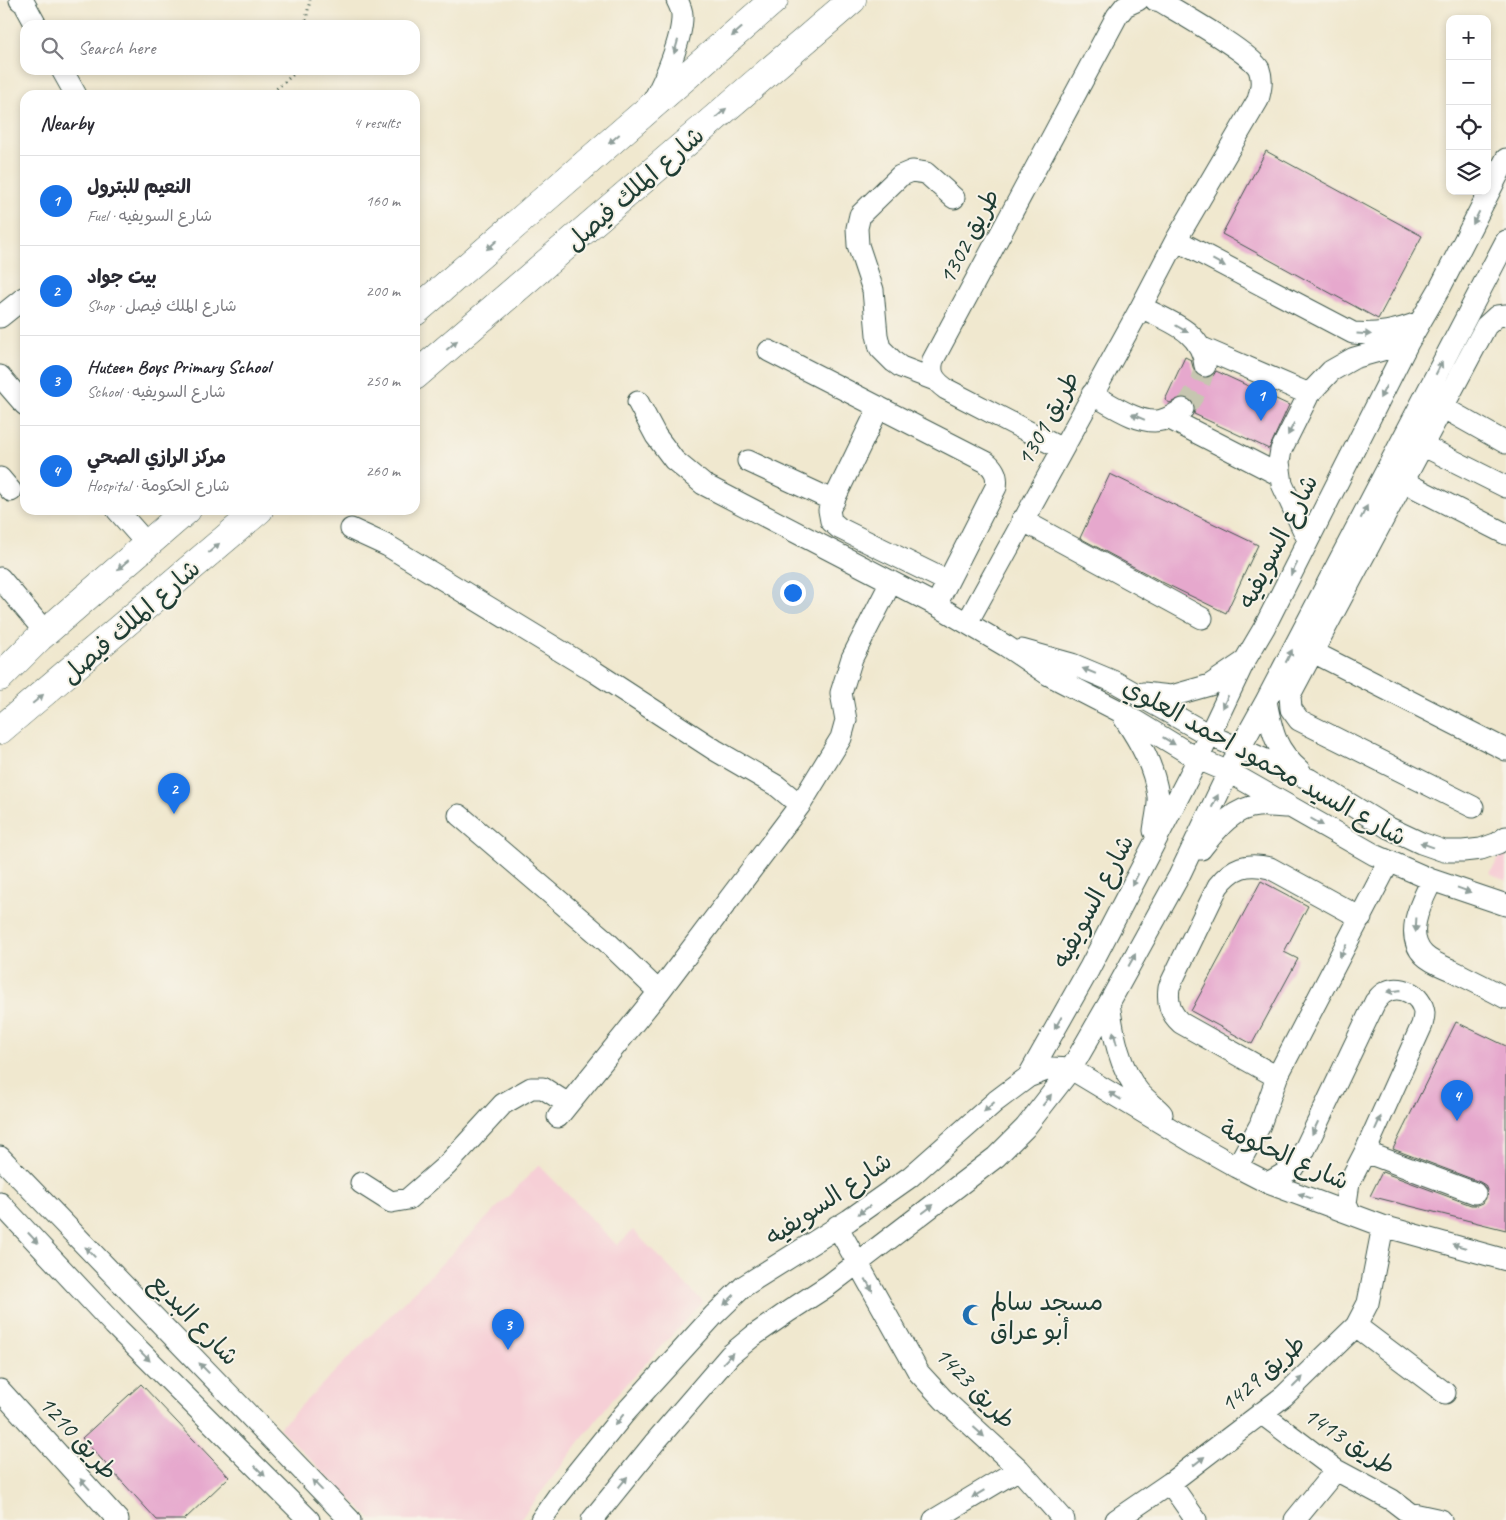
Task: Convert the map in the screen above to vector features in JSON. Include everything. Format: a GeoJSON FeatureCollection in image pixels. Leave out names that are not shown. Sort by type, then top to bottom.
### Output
{"type":"FeatureCollection","features":[{"type":"Feature","properties":{"kind":"main road","name":"شارع الملك فيصل"},"geometry":{"type":"LineString","coordinates":[[420,308],[774,0]]}},
{"type":"Feature","properties":{"kind":"main road","name":"شارع الملك فيصل"},"geometry":{"type":"LineString","coordinates":[[420,372],[852,0]]}},
{"type":"Feature","properties":{"kind":"main road","name":"شارع الملك فيصل"},"geometry":{"type":"LineString","coordinates":[[0,677],[46,632],[180,515]]}},
{"type":"Feature","properties":{"kind":"main road","name":"شارع الملك فيصل"},"geometry":{"type":"LineString","coordinates":[[0,730],[253,515]]}},
{"type":"Feature","properties":{"kind":"street"},"geometry":{"type":"LineString","coordinates":[[20,0],[24,3],[33,20]]}},
{"type":"Feature","properties":{"kind":"street"},"geometry":{"type":"LineString","coordinates":[[647,110],[665,76],[678,37],[682,14],[677,0]]}},
{"type":"Feature","properties":{"kind":"street","name":"طريق 1302"},"geometry":{"type":"LineString","coordinates":[[935,380],[931,367],[942,343],[1117,16],[1125,6],[1138,0]]}},
{"type":"Feature","properties":{"kind":"street","name":"طريق 1301"},"geometry":{"type":"LineString","coordinates":[[967,623],[1176,240],[1258,100],[1262,88],[1260,70],[1248,56],[1160,1],[1155,0]]}},
{"type":"Feature","properties":{"kind":"street"},"geometry":{"type":"LineString","coordinates":[[65,75],[73,90]]}},
{"type":"Feature","properties":{"kind":"street","name":"شارع السويفيه"},"geometry":{"type":"LineString","coordinates":[[541,1520],[624,1414],[714,1315],[744,1286],[849,1220],[910,1177],[996,1101],[1028,1077],[1089,969],[1198,759],[1244,662],[1264,628],[1408,343],[1440,288],[1506,159]]}},
{"type":"Feature","properties":{"kind":"street"},"geometry":{"type":"LineString","coordinates":[[954,198],[926,173],[912,171],[900,176],[860,215],[857,228],[858,245],[873,290],[880,348],[901,367],[935,380],[946,389],[1062,448]]}},
{"type":"Feature","properties":{"kind":"street"},"geometry":{"type":"LineString","coordinates":[[1176,240],[1353,333],[1384,333],[1420,322]]}},
{"type":"Feature","properties":{"kind":"street"},"geometry":{"type":"LineString","coordinates":[[592,1520],[655,1442],[730,1355],[789,1310],[829,1285],[996,1157],[1025,1128],[1071,1069],[1179,876],[1240,748],[1497,270],[1506,241]]}},
{"type":"Feature","properties":{"kind":"street"},"geometry":{"type":"LineString","coordinates":[[0,317],[20,301]]}},
{"type":"Feature","properties":{"kind":"street"},"geometry":{"type":"LineString","coordinates":[[1141,307],[1186,331],[1194,338],[1203,357],[1309,394]]}},
{"type":"Feature","properties":{"kind":"street"},"geometry":{"type":"LineString","coordinates":[[1473,807],[1299,720],[1291,709],[1290,695],[1311,651],[1404,482],[1486,326],[1497,316],[1506,315]]}},
{"type":"Feature","properties":{"kind":"street"},"geometry":{"type":"LineString","coordinates":[[1308,540],[1285,494],[1279,475],[1279,462],[1281,450],[1309,394],[1332,372],[1354,358],[1408,343]]}},
{"type":"Feature","properties":{"kind":"street"},"geometry":{"type":"LineString","coordinates":[[769,351],[986,462],[996,473],[996,487],[936,605]]}},
{"type":"Feature","properties":{"kind":"street"},"geometry":{"type":"LineString","coordinates":[[0,376],[20,399]]}},
{"type":"Feature","properties":{"kind":"street"},"geometry":{"type":"LineString","coordinates":[[1092,394],[1147,421],[1160,421],[1175,414],[1279,475]]}},
{"type":"Feature","properties":{"kind":"street","name":"شارع السيد محمود احمد العلوي"},"geometry":{"type":"LineString","coordinates":[[638,402],[656,436],[674,460],[704,484],[936,605],[1049,674],[1120,711],[1198,759],[1229,772],[1382,858],[1432,880],[1506,905]]}},
{"type":"Feature","properties":{"kind":"street"},"geometry":{"type":"LineString","coordinates":[[1442,407],[1506,442]]}},
{"type":"Feature","properties":{"kind":"street"},"geometry":{"type":"LineString","coordinates":[[880,408],[829,510],[829,516],[834,526],[948,581]]}},
{"type":"Feature","properties":{"kind":"street"},"geometry":{"type":"LineString","coordinates":[[1422,445],[1506,487]]}},
{"type":"Feature","properties":{"kind":"street"},"geometry":{"type":"LineString","coordinates":[[748,461],[834,500]]}},
{"type":"Feature","properties":{"kind":"street"},"geometry":{"type":"LineString","coordinates":[[1404,482],[1506,534]]}},
{"type":"Feature","properties":{"kind":"street"},"geometry":{"type":"LineString","coordinates":[[121,515],[147,544]]}},
{"type":"Feature","properties":{"kind":"street"},"geometry":{"type":"LineString","coordinates":[[1022,520],[1202,618]]}},
{"type":"Feature","properties":{"kind":"street"},"geometry":{"type":"LineString","coordinates":[[351,530],[388,546],[595,672],[715,750],[777,786],[800,805]]}},
{"type":"Feature","properties":{"kind":"street"},"geometry":{"type":"LineString","coordinates":[[0,578],[46,632]]}},
{"type":"Feature","properties":{"kind":"street"},"geometry":{"type":"LineString","coordinates":[[362,1183],[392,1202],[408,1199],[446,1164],[503,1104],[531,1088],[543,1088],[563,1111],[659,992],[800,805],[841,738],[846,720],[841,693],[852,658],[891,582]]}},
{"type":"Feature","properties":{"kind":"street","name":"شارع السيد محمود احمد العلوي"},"geometry":{"type":"LineString","coordinates":[[1006,646],[1072,664],[1108,679],[1135,692],[1209,735],[1309,779],[1387,827],[1421,843],[1444,851],[1463,851],[1481,849],[1498,843],[1506,837]]}},
{"type":"Feature","properties":{"kind":"street"},"geometry":{"type":"LineString","coordinates":[[1311,651],[1506,750]]}},
{"type":"Feature","properties":{"kind":"street"},"geometry":{"type":"LineString","coordinates":[[1135,692],[1171,696],[1202,688],[1210,685],[1244,662]]}},
{"type":"Feature","properties":{"kind":"street"},"geometry":{"type":"LineString","coordinates":[[1266,702],[1276,741],[1286,759],[1309,779]]}},
{"type":"Feature","properties":{"kind":"street"},"geometry":{"type":"LineString","coordinates":[[1120,711],[1142,745],[1154,779],[1158,798],[1152,847]]}},
{"type":"Feature","properties":{"kind":"street"},"geometry":{"type":"LineString","coordinates":[[1179,876],[1216,830],[1244,808],[1260,805],[1292,808]]}},
{"type":"Feature","properties":{"kind":"street"},"geometry":{"type":"LineString","coordinates":[[459,815],[606,941],[659,992]]}},
{"type":"Feature","properties":{"kind":"street"},"geometry":{"type":"LineString","coordinates":[[1237,1167],[1260,1125],[1277,1078],[1361,918],[1382,858],[1387,827]]}},
{"type":"Feature","properties":{"kind":"street"},"geometry":{"type":"LineString","coordinates":[[1277,1078],[1182,1023],[1169,1008],[1168,997],[1170,987],[1218,886],[1235,869],[1258,865],[1270,868],[1361,918]]}},
{"type":"Feature","properties":{"kind":"street"},"geometry":{"type":"LineString","coordinates":[[1432,880],[1418,909],[1416,918],[1416,935],[1419,948],[1430,960],[1506,998]]}},
{"type":"Feature","properties":{"kind":"street"},"geometry":{"type":"LineString","coordinates":[[1268,1183],[1292,1169],[1304,1151],[1376,1002],[1382,994],[1392,989],[1403,990],[1414,995],[1421,1003],[1424,1014],[1422,1025],[1365,1152],[1348,1183],[1346,1204],[1350,1212]]}},
{"type":"Feature","properties":{"kind":"street"},"geometry":{"type":"LineString","coordinates":[[1109,1003],[1114,1037],[1125,1068],[1138,1091],[1196,1144]]}},
{"type":"Feature","properties":{"kind":"street"},"geometry":{"type":"LineString","coordinates":[[1028,1077],[1052,1068],[1071,1069]]}},
{"type":"Feature","properties":{"kind":"street","name":"شارع الحكومة"},"geometry":{"type":"LineString","coordinates":[[1071,1069],[1196,1144],[1268,1183],[1384,1226],[1506,1260]]}},
{"type":"Feature","properties":{"kind":"street"},"geometry":{"type":"LineString","coordinates":[[1365,1152],[1476,1193]]}},
{"type":"Feature","properties":{"kind":"street","name":"شارع البديع"},"geometry":{"type":"LineString","coordinates":[[0,1157],[350,1520]]}},
{"type":"Feature","properties":{"kind":"street"},"geometry":{"type":"LineString","coordinates":[[0,1203],[114,1325],[309,1520]]}},
{"type":"Feature","properties":{"kind":"street","name":"طريق 1423"},"geometry":{"type":"LineString","coordinates":[[838,1226],[865,1278],[919,1372],[943,1399],[1019,1469],[1064,1520]]}},
{"type":"Feature","properties":{"kind":"street","name":"طريق 1429"},"geometry":{"type":"LineString","coordinates":[[1116,1520],[1170,1483],[1284,1396],[1356,1326],[1368,1303],[1384,1226]]}},
{"type":"Feature","properties":{"kind":"street"},"geometry":{"type":"LineString","coordinates":[[1356,1326],[1445,1393]]}},
{"type":"Feature","properties":{"kind":"street","name":"طريق 1210"},"geometry":{"type":"LineString","coordinates":[[0,1390],[118,1520]]}},
{"type":"Feature","properties":{"kind":"street","name":"طريق 1413"},"geometry":{"type":"LineString","coordinates":[[1261,1413],[1336,1470],[1392,1500],[1411,1516],[1441,1520]]}},
{"type":"Feature","properties":{"kind":"street"},"geometry":{"type":"LineString","coordinates":[[934,1520],[1019,1469]]}},
{"type":"Feature","properties":{"kind":"street"},"geometry":{"type":"LineString","coordinates":[[1295,1520],[1336,1470]]}},
{"type":"Feature","properties":{"kind":"street"},"geometry":{"type":"LineString","coordinates":[[1170,1483],[1196,1520]]}},
{"type":"Feature","properties":{"kind":"street"},"geometry":{"type":"LineString","coordinates":[[530,1520],[558,1496]]}},
{"type":"Feature","properties":{"kind":"path"},"geometry":{"type":"LineString","coordinates":[[306,20],[310,0]]}},
{"type":"Feature","properties":{"kind":"path"},"geometry":{"type":"LineString","coordinates":[[275,90],[293,75]]}},
{"type":"Feature","properties":{"kind":"shaded area"},"geometry":{"type":"Polygon","coordinates":[[[1506,847],[1506,881],[1490,873],[1506,847]]]}},
{"type":"Feature","properties":{"kind":"shaded area"},"geometry":{"type":"Polygon","coordinates":[[[539,1165],[617,1245],[633,1230],[703,1302],[614,1397],[520,1520],[372,1520],[279,1428],[539,1165]]]}},
{"type":"Feature","properties":{"kind":"building"},"geometry":{"type":"Polygon","coordinates":[[[1266,151],[1422,236],[1378,319],[1222,234],[1266,151]]]}},
{"type":"Feature","properties":{"kind":"building"},"geometry":{"type":"Polygon","coordinates":[[[1185,357],[1191,360],[1195,374],[1201,378],[1213,376],[1216,371],[1289,405],[1269,449],[1194,414],[1194,402],[1188,398],[1182,397],[1170,403],[1165,400],[1185,357]]]}},
{"type":"Feature","properties":{"kind":"building"},"geometry":{"type":"Polygon","coordinates":[[[1110,474],[1258,545],[1226,613],[1162,582],[1080,538],[1110,474]]]}},
{"type":"Feature","properties":{"kind":"building"},"geometry":{"type":"Polygon","coordinates":[[[1261,881],[1308,906],[1284,952],[1298,959],[1252,1044],[1191,1011],[1261,881]]]}},
{"type":"Feature","properties":{"kind":"building"},"geometry":{"type":"Polygon","coordinates":[[[1456,1022],[1506,1046],[1506,1230],[1370,1196],[1382,1172],[1471,1205],[1483,1203],[1486,1198],[1487,1190],[1485,1185],[1480,1182],[1393,1149],[1456,1022]]]}},
{"type":"Feature","properties":{"kind":"building"},"geometry":{"type":"Polygon","coordinates":[[[141,1384],[229,1477],[184,1520],[157,1520],[82,1438],[141,1384]]]}},
{"type":"Feature","properties":{"kind":"tunnel"},"geometry":{"type":"LineString","coordinates":[[1183,409],[1197,389],[1205,366]]}},
{"type":"Feature","properties":{"kind":"place","name":"النعيم للبترول"},"geometry":{"type":"Point","coordinates":[1261,421]}},
{"type":"Feature","properties":{"kind":"place","name":"بيت جواد"},"geometry":{"type":"Point","coordinates":[174,814]}},
{"type":"Feature","properties":{"kind":"place","name":"مركز الرازي الصحي"},"geometry":{"type":"Point","coordinates":[1457,1121]}},
{"type":"Feature","properties":{"kind":"place","name":"مسجد سالم أبو عراق"},"geometry":{"type":"Point","coordinates":[973,1315]}},
{"type":"Feature","properties":{"kind":"place","name":"Huteen Boys Primary School"},"geometry":{"type":"Point","coordinates":[508,1350]}}]}
